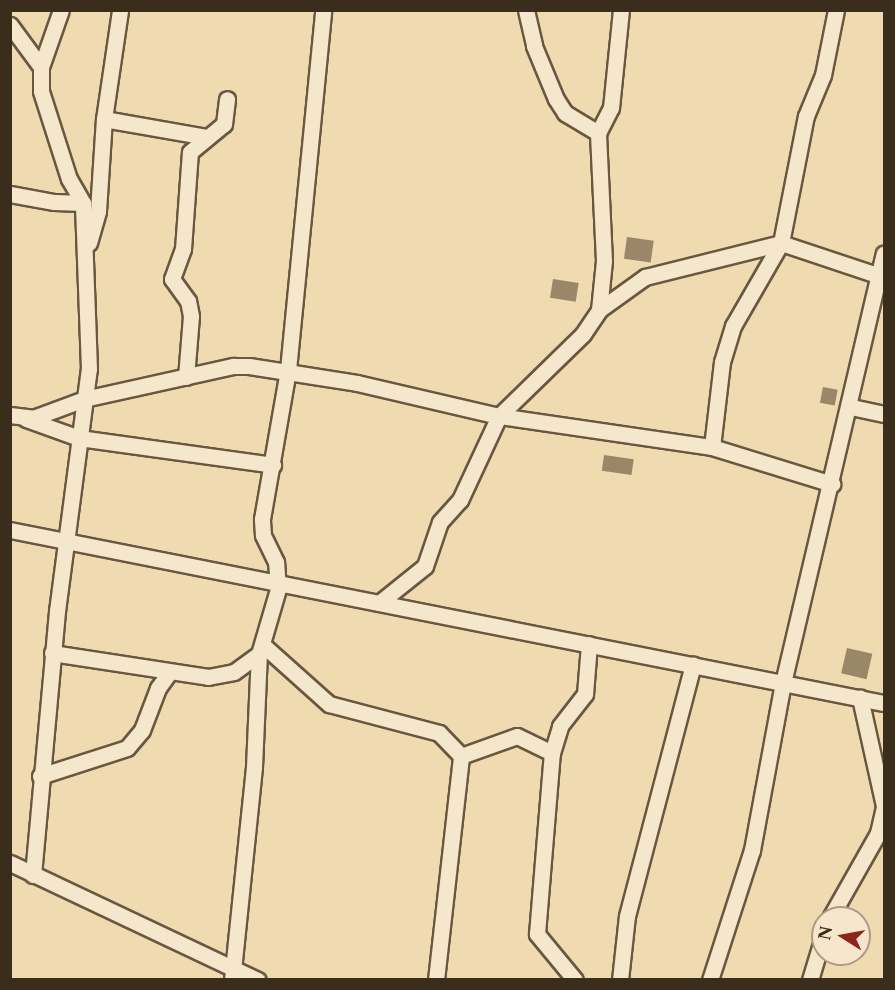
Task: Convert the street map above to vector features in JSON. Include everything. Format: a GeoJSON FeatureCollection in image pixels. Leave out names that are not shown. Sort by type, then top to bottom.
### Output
{"type":"FeatureCollection","features":[{"type":"Feature","properties":{"kind":"street"},"geometry":{"type":"LineString","coordinates":[[33,875],[40,776],[47,755],[46,706],[65,540],[89,369],[83,203],[52,133],[41,91],[41,67],[61,10]]}},
{"type":"Feature","properties":{"kind":"street"},"geometry":{"type":"LineString","coordinates":[[85,257],[98,211],[104,119],[120,10]]}},
{"type":"Feature","properties":{"kind":"street"},"geometry":{"type":"LineString","coordinates":[[232,974],[254,767],[261,650],[271,624],[278,583],[276,562],[263,535],[261,519],[273,465],[288,370],[323,10]]}},
{"type":"Feature","properties":{"kind":"street"},"geometry":{"type":"LineString","coordinates":[[526,10],[534,46],[556,99],[565,113],[598,133]]}},
{"type":"Feature","properties":{"kind":"street"},"geometry":{"type":"LineString","coordinates":[[599,309],[604,261],[598,133],[611,108],[621,10]]}},
{"type":"Feature","properties":{"kind":"street"},"geometry":{"type":"LineString","coordinates":[[712,447],[722,362],[733,327],[781,243],[806,116],[823,75],[836,10]]}},
{"type":"Feature","properties":{"kind":"street"},"geometry":{"type":"LineString","coordinates":[[10,25],[41,67]]}},
{"type":"Feature","properties":{"kind":"street"},"geometry":{"type":"LineString","coordinates":[[186,377],[192,316],[188,301],[172,279],[183,249],[190,152],[224,124],[227,99]]}},
{"type":"Feature","properties":{"kind":"street"},"geometry":{"type":"LineString","coordinates":[[104,119],[207,137]]}},
{"type":"Feature","properties":{"kind":"street"},"geometry":{"type":"LineString","coordinates":[[10,194],[54,202],[83,203]]}},
{"type":"Feature","properties":{"kind":"street"},"geometry":{"type":"LineString","coordinates":[[379,603],[424,566],[440,522],[460,500],[499,416],[583,334],[599,309],[645,277],[781,243],[880,276]]}},
{"type":"Feature","properties":{"kind":"street"},"geometry":{"type":"LineString","coordinates":[[710,980],[752,850],[783,683],[851,407],[885,254]]}},
{"type":"Feature","properties":{"kind":"street"},"geometry":{"type":"LineString","coordinates":[[16,416],[40,416],[84,399],[233,366],[288,370],[499,416],[712,447],[832,484]]}},
{"type":"Feature","properties":{"kind":"street"},"geometry":{"type":"LineString","coordinates":[[851,407],[885,414]]}},
{"type":"Feature","properties":{"kind":"street"},"geometry":{"type":"LineString","coordinates":[[16,416],[79,438],[273,465]]}},
{"type":"Feature","properties":{"kind":"street"},"geometry":{"type":"LineString","coordinates":[[10,530],[884,702]]}},
{"type":"Feature","properties":{"kind":"street"},"geometry":{"type":"LineString","coordinates":[[575,980],[537,934],[552,753],[560,726],[585,694],[589,644]]}},
{"type":"Feature","properties":{"kind":"street"},"geometry":{"type":"LineString","coordinates":[[52,653],[169,673],[208,677],[234,672],[261,650]]}},
{"type":"Feature","properties":{"kind":"street"},"geometry":{"type":"LineString","coordinates":[[261,650],[329,704],[439,733],[461,756]]}},
{"type":"Feature","properties":{"kind":"street"},"geometry":{"type":"LineString","coordinates":[[620,980],[627,916],[693,665]]}},
{"type":"Feature","properties":{"kind":"street"},"geometry":{"type":"LineString","coordinates":[[40,776],[127,748],[142,730],[158,688],[169,673]]}},
{"type":"Feature","properties":{"kind":"street"},"geometry":{"type":"LineString","coordinates":[[837,906],[878,833],[884,806],[860,698]]}},
{"type":"Feature","properties":{"kind":"street"},"geometry":{"type":"LineString","coordinates":[[461,756],[517,736],[552,753]]}},
{"type":"Feature","properties":{"kind":"street"},"geometry":{"type":"LineString","coordinates":[[436,980],[461,756]]}},
{"type":"Feature","properties":{"kind":"street"},"geometry":{"type":"LineString","coordinates":[[10,863],[232,974],[258,980]]}},
{"type":"Feature","properties":{"kind":"building"},"geometry":{"type":"Polygon","coordinates":[[[627,237],[654,241],[651,263],[624,259],[627,237]]]}},
{"type":"Feature","properties":{"kind":"building"},"geometry":{"type":"Polygon","coordinates":[[[553,279],[579,283],[576,302],[550,298],[553,279]]]}},
{"type":"Feature","properties":{"kind":"building"},"geometry":{"type":"Polygon","coordinates":[[[823,387],[838,390],[835,406],[820,403],[823,387]]]}},
{"type":"Feature","properties":{"kind":"building"},"geometry":{"type":"Polygon","coordinates":[[[604,455],[634,459],[631,475],[602,471],[604,455]]]}},
{"type":"Feature","properties":{"kind":"building"},"geometry":{"type":"Polygon","coordinates":[[[847,648],[872,654],[866,679],[841,673],[847,648]]]}}]}
